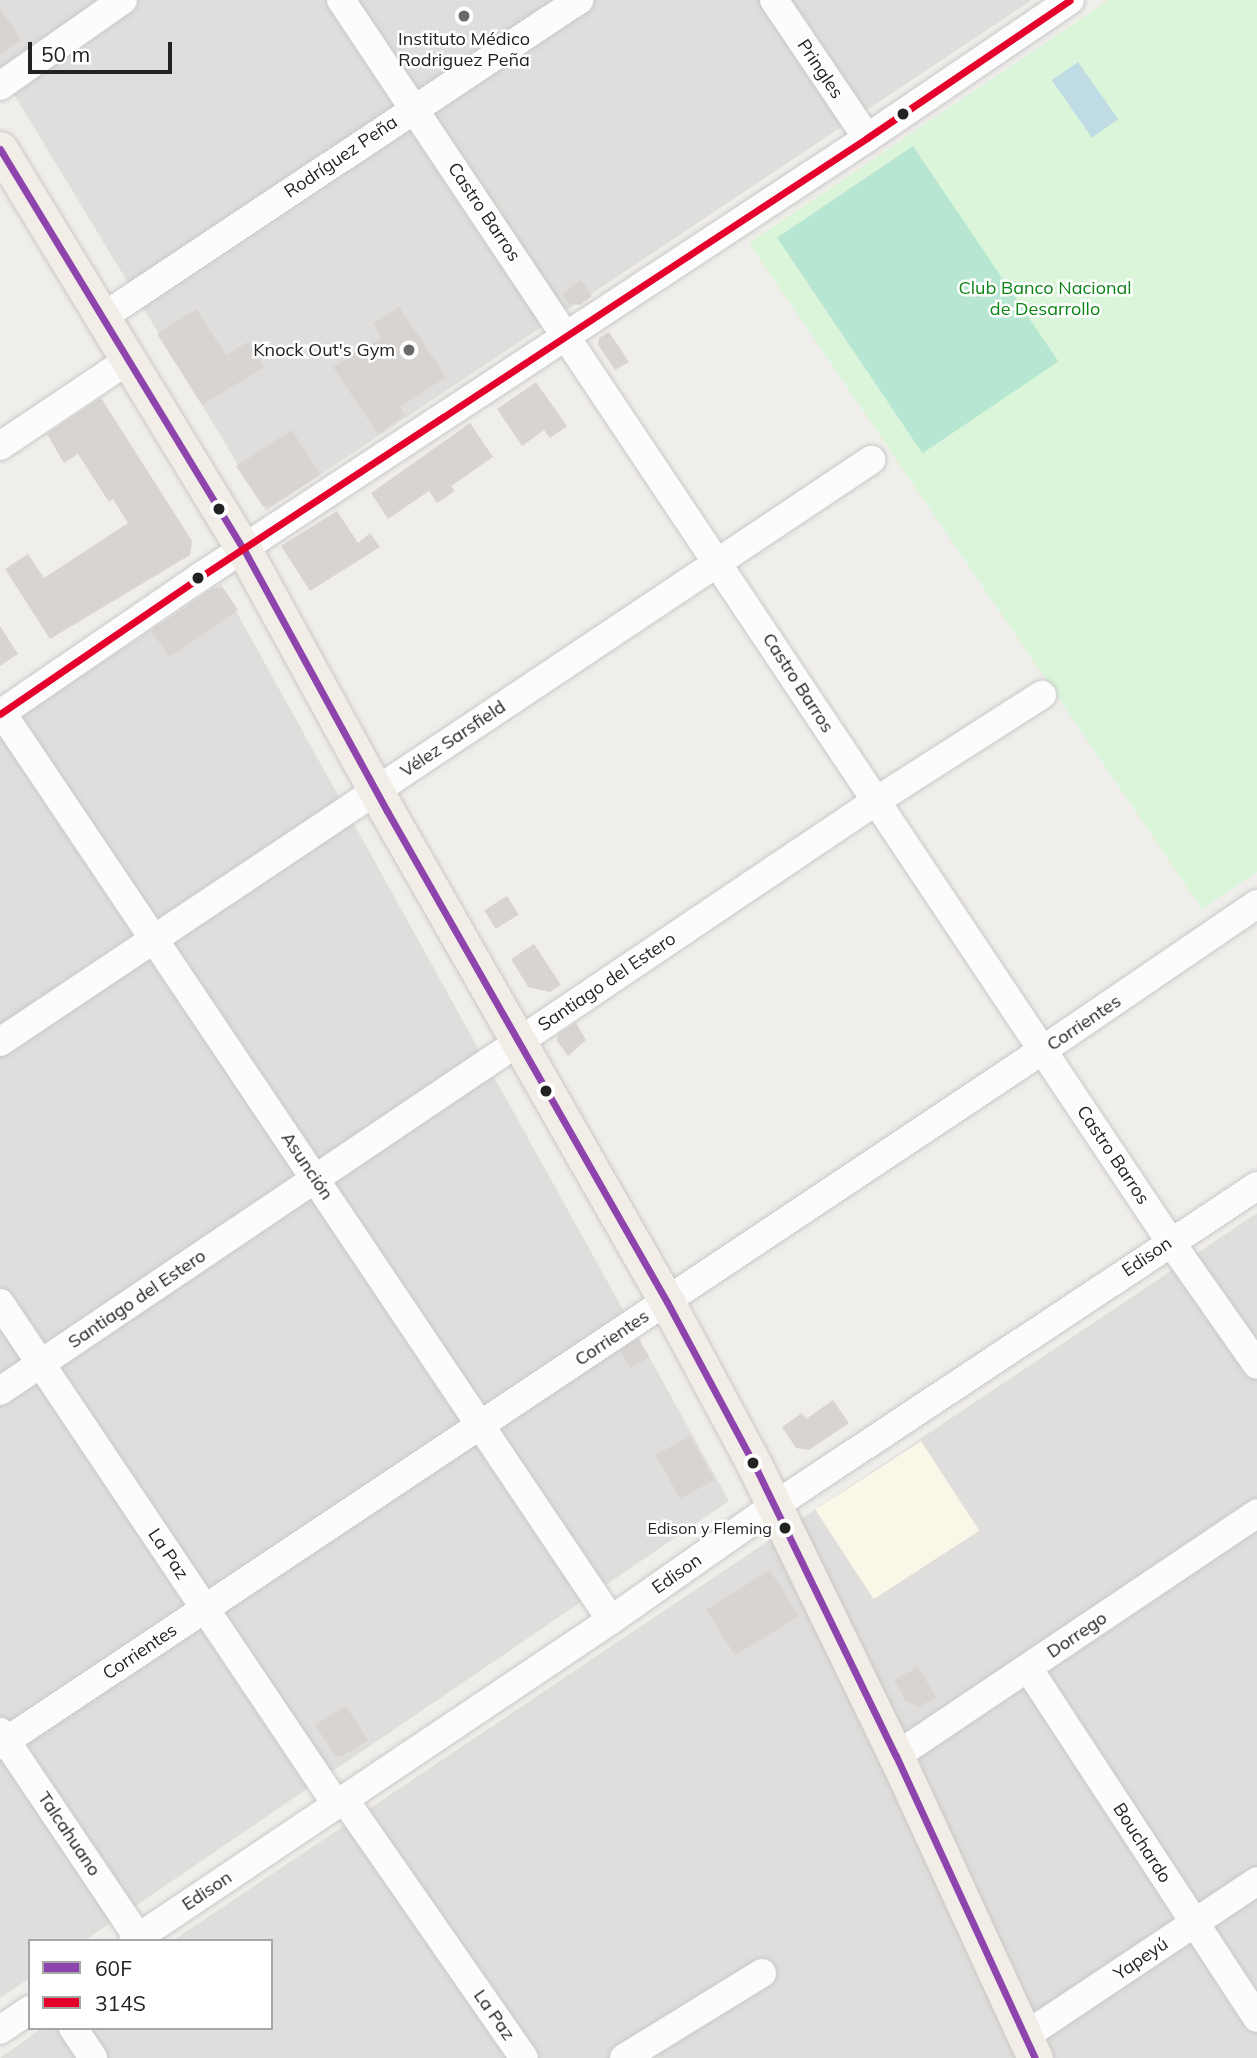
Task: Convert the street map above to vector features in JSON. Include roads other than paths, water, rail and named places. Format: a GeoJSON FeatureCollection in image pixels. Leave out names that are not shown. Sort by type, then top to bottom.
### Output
{"type":"FeatureCollection","features":[{"type":"Feature","properties":{"kind":"main road"},"geometry":{"type":"LineString","coordinates":[[5,168],[104,316],[243,548],[376,790],[667,1302],[774,1506],[896,1756],[1030,2047]]}},
{"type":"Feature","properties":{"kind":"street"},"geometry":{"type":"LineString","coordinates":[[0,86],[123,0]]}},
{"type":"Feature","properties":{"kind":"street","name":"Castro Barros"},"geometry":{"type":"LineString","coordinates":[[341,0],[1170,1241],[1257,1365]]}},
{"type":"Feature","properties":{"kind":"street","name":"Rodríguez Peña"},"geometry":{"type":"LineString","coordinates":[[104,316],[414,107],[579,0]]}},
{"type":"Feature","properties":{"kind":"street","name":"Pringles"},"geometry":{"type":"LineString","coordinates":[[774,0],[867,138]]}},
{"type":"Feature","properties":{"kind":"street"},"geometry":{"type":"LineString","coordinates":[[1,713],[243,548],[867,138],[1070,0]]}},
{"type":"Feature","properties":{"kind":"street"},"geometry":{"type":"LineString","coordinates":[[0,446],[130,359]]}},
{"type":"Feature","properties":{"kind":"street","name":"Vélez Sarsfield"},"geometry":{"type":"LineString","coordinates":[[0,1042],[871,460]]}},
{"type":"Feature","properties":{"kind":"street","name":"Santiago del Estero"},"geometry":{"type":"LineString","coordinates":[[0,1391],[518,1041],[876,802],[1042,695]]}},
{"type":"Feature","properties":{"kind":"street","name":"Asunción"},"geometry":{"type":"LineString","coordinates":[[1,713],[155,938],[611,1620]]}},
{"type":"Feature","properties":{"kind":"street","name":"Corrientes"},"geometry":{"type":"LineString","coordinates":[[2,1739],[205,1609],[667,1302],[1257,904]]}},
{"type":"Feature","properties":{"kind":"street","name":"Edison"},"geometry":{"type":"LineString","coordinates":[[135,1939],[611,1620],[774,1506],[1170,1241],[1257,1186]]}},
{"type":"Feature","properties":{"kind":"street","name":"La Paz"},"geometry":{"type":"LineString","coordinates":[[0,1303],[205,1609],[524,2058]]}},
{"type":"Feature","properties":{"kind":"street","name":"Dorrego"},"geometry":{"type":"LineString","coordinates":[[896,1756],[1257,1513]]}},
{"type":"Feature","properties":{"kind":"street","name":"Bouchardo"},"geometry":{"type":"LineString","coordinates":[[1028,1668],[1257,2018]]}},
{"type":"Feature","properties":{"kind":"street","name":"Talcahuano"},"geometry":{"type":"LineString","coordinates":[[2,1739],[135,1939]]}},
{"type":"Feature","properties":{"kind":"street","name":"Yapeyú"},"geometry":{"type":"LineString","coordinates":[[1030,2047],[1195,1923],[1257,1881]]}},
{"type":"Feature","properties":{"kind":"street"},"geometry":{"type":"LineString","coordinates":[[624,2058],[762,1973]]}},
{"type":"Feature","properties":{"kind":"street"},"geometry":{"type":"LineString","coordinates":[[0,2029],[28,2011]]}},
{"type":"Feature","properties":{"kind":"street"},"geometry":{"type":"LineString","coordinates":[[74,2030],[93,2058]]}},
{"type":"Feature","properties":{"kind":"water"},"geometry":{"type":"Polygon","coordinates":[[[1078,62],[1118,119],[1092,138],[1052,80],[1078,62]]]}},
{"type":"Feature","properties":{"kind":"place","name":"Instituto Médico Rodriguez Peña"},"geometry":{"type":"Point","coordinates":[464,16]}},
{"type":"Feature","properties":{"kind":"place","name":"Knock Out's Gym"},"geometry":{"type":"Point","coordinates":[409,350]}},
{"type":"Feature","properties":{"kind":"place","name":"Edison y Fleming"},"geometry":{"type":"Point","coordinates":[785,1528]}},
{"type":"Feature","properties":{"kind":"park label","name":"Club Banco Nacional de Desarrollo"},"geometry":{"type":"Point","coordinates":[1045,299]}}]}
